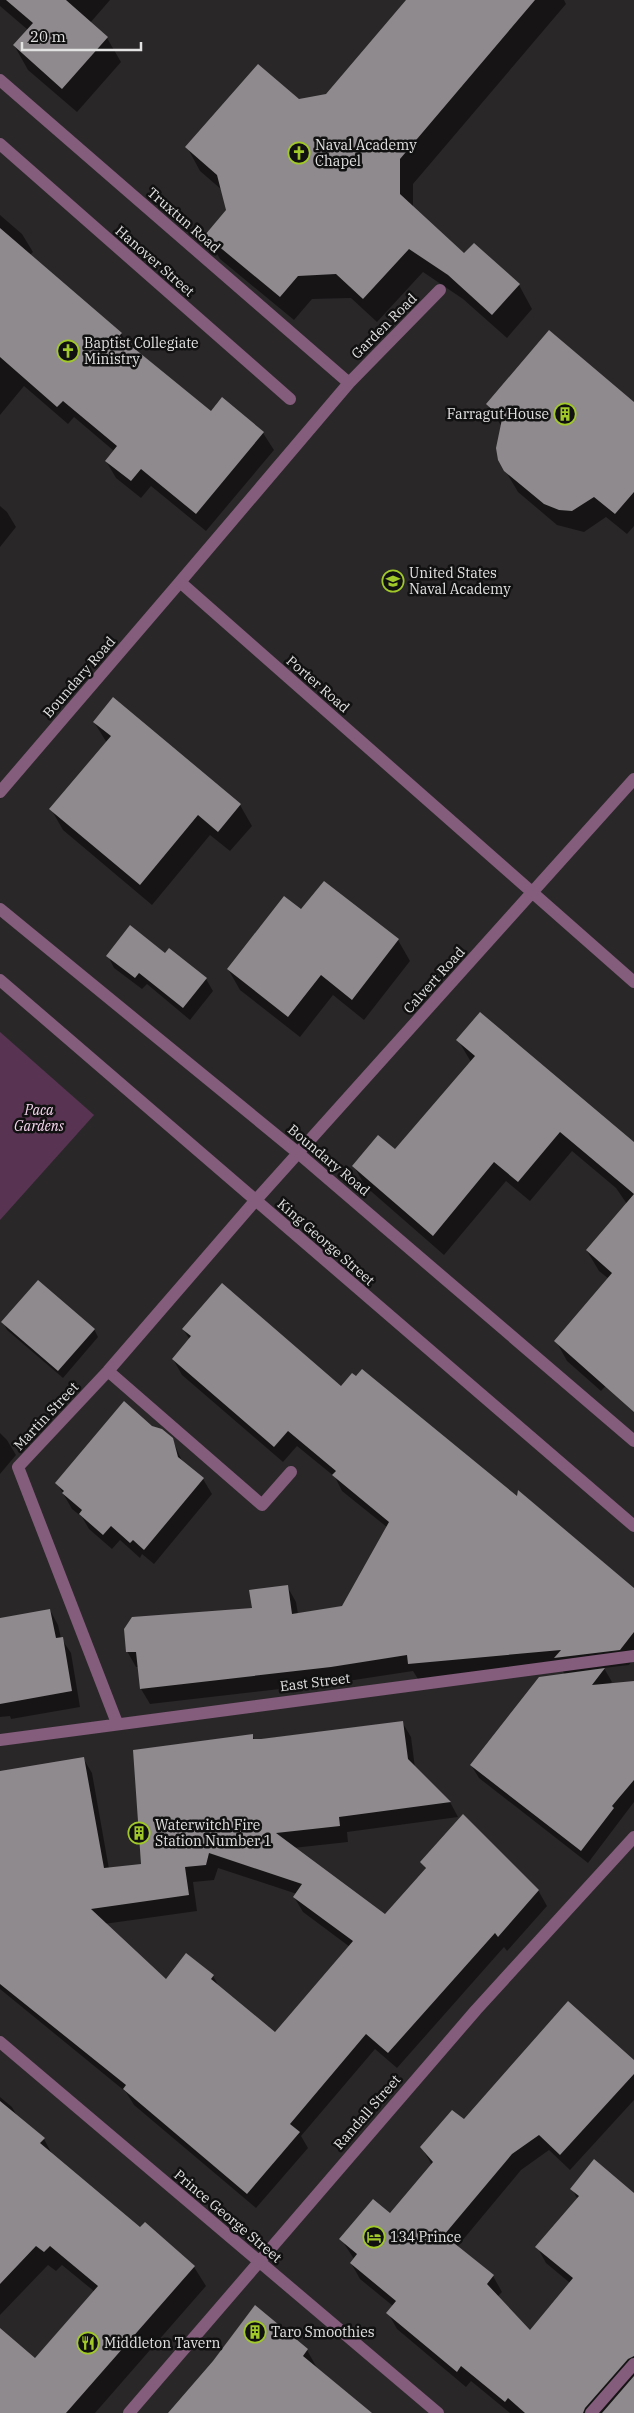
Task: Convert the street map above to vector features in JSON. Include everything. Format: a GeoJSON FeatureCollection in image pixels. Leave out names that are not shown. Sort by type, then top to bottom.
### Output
{"type":"FeatureCollection","features":[{"type":"Feature","properties":{"kind":"street","name":"Truxtun Road"},"geometry":{"type":"LineString","coordinates":[[0,80],[349,383]]}},
{"type":"Feature","properties":{"kind":"street","name":"Hanover Street"},"geometry":{"type":"LineString","coordinates":[[0,144],[290,399]]}},
{"type":"Feature","properties":{"kind":"street","name":"Garden Road"},"geometry":{"type":"LineString","coordinates":[[349,383],[440,290]]}},
{"type":"Feature","properties":{"kind":"street"},"geometry":{"type":"LineString","coordinates":[[180,582],[349,383]]}},
{"type":"Feature","properties":{"kind":"street","name":"Boundary Road"},"geometry":{"type":"LineString","coordinates":[[0,792],[180,582]]}},
{"type":"Feature","properties":{"kind":"street","name":"Porter Road"},"geometry":{"type":"LineString","coordinates":[[180,582],[634,982]]}},
{"type":"Feature","properties":{"kind":"street","name":"Calvert Road"},"geometry":{"type":"LineString","coordinates":[[255,1201],[634,779]]}},
{"type":"Feature","properties":{"kind":"street","name":"Boundary Road"},"geometry":{"type":"LineString","coordinates":[[0,909],[298,1153],[634,1441]]}},
{"type":"Feature","properties":{"kind":"street","name":"King George Street"},"geometry":{"type":"LineString","coordinates":[[0,980],[634,1526]]}},
{"type":"Feature","properties":{"kind":"street","name":"Martin Street"},"geometry":{"type":"LineString","coordinates":[[116,1723],[18,1468],[108,1371],[255,1201]]}},
{"type":"Feature","properties":{"kind":"street"},"geometry":{"type":"LineString","coordinates":[[108,1371],[262,1505],[291,1472]]}},
{"type":"Feature","properties":{"kind":"street","name":"East Street"},"geometry":{"type":"LineString","coordinates":[[0,1740],[116,1723],[634,1656]]}},
{"type":"Feature","properties":{"kind":"street","name":"Randall Street"},"geometry":{"type":"LineString","coordinates":[[129,2413],[476,2010],[634,1837]]}},
{"type":"Feature","properties":{"kind":"street","name":"Prince George Street"},"geometry":{"type":"LineString","coordinates":[[0,2042],[438,2413]]}},
{"type":"Feature","properties":{"kind":"street"},"geometry":{"type":"LineString","coordinates":[[591,2413],[634,2364]]}},
{"type":"Feature","properties":{"kind":"green space","name":"Paca Gardens"},"geometry":{"type":"Polygon","coordinates":[[[0,1032],[94,1115],[0,1220],[0,1032]]]}},
{"type":"Feature","properties":{"kind":"building"},"geometry":{"type":"Polygon","coordinates":[[[6,0],[66,0],[108,37],[62,89],[13,45],[33,23],[6,0]]]}},
{"type":"Feature","properties":{"kind":"building","name":"Naval Academy Chapel"},"geometry":{"type":"Polygon","coordinates":[[[406,0],[535,0],[400,159],[400,194],[464,253],[474,243],[520,284],[492,315],[448,275],[409,249],[363,299],[336,274],[298,276],[280,297],[205,235],[226,210],[217,175],[185,147],[258,64],[299,99],[326,94],[406,0]]]}},
{"type":"Feature","properties":{"kind":"building"},"geometry":{"type":"Polygon","coordinates":[[[0,228],[122,333],[119,336],[211,411],[222,397],[264,432],[196,514],[141,469],[131,481],[105,461],[117,446],[63,401],[57,407],[0,357],[0,228]]]}},
{"type":"Feature","properties":{"kind":"building","name":"Farragut House"},"geometry":{"type":"Polygon","coordinates":[[[549,330],[634,402],[634,492],[615,514],[594,497],[572,511],[559,510],[544,504],[504,471],[498,460],[496,448],[502,419],[486,404],[549,330]]]}},
{"type":"Feature","properties":{"kind":"building"},"geometry":{"type":"Polygon","coordinates":[[[113,697],[241,804],[218,832],[198,815],[140,885],[49,809],[111,736],[93,722],[113,697]]]}},
{"type":"Feature","properties":{"kind":"building"},"geometry":{"type":"Polygon","coordinates":[[[324,881],[399,939],[352,1000],[321,975],[288,1017],[227,969],[284,896],[301,909],[324,881]]]}},
{"type":"Feature","properties":{"kind":"building"},"geometry":{"type":"Polygon","coordinates":[[[130,925],[165,953],[169,948],[207,978],[183,1008],[139,973],[135,978],[106,956],[130,925]]]}},
{"type":"Feature","properties":{"kind":"building"},"geometry":{"type":"Polygon","coordinates":[[[480,1012],[634,1142],[634,1194],[560,1132],[518,1182],[494,1162],[433,1236],[352,1166],[378,1135],[395,1149],[475,1056],[456,1040],[480,1012]]]}},
{"type":"Feature","properties":{"kind":"building"},"geometry":{"type":"Polygon","coordinates":[[[634,1194],[634,1412],[554,1341],[612,1273],[586,1250],[634,1194]]]}},
{"type":"Feature","properties":{"kind":"building"},"geometry":{"type":"Polygon","coordinates":[[[38,1280],[95,1329],[58,1371],[1,1322],[38,1280]]]}},
{"type":"Feature","properties":{"kind":"building"},"geometry":{"type":"Polygon","coordinates":[[[222,1283],[341,1386],[352,1373],[356,1376],[362,1369],[517,1496],[518,1490],[634,1588],[634,1632],[620,1650],[554,1658],[561,1650],[408,1664],[407,1655],[331,1667],[140,1689],[136,1652],[126,1652],[124,1629],[132,1617],[252,1608],[249,1590],[288,1585],[292,1614],[342,1606],[389,1522],[332,1475],[336,1471],[288,1431],[274,1447],[172,1359],[191,1336],[182,1329],[222,1283]]]}},
{"type":"Feature","properties":{"kind":"building"},"geometry":{"type":"Polygon","coordinates":[[[124,1401],[152,1426],[162,1429],[173,1438],[178,1457],[204,1478],[144,1550],[133,1540],[130,1543],[111,1526],[103,1535],[79,1514],[82,1510],[62,1493],[64,1491],[55,1483],[124,1401]]]}},
{"type":"Feature","properties":{"kind":"building"},"geometry":{"type":"Polygon","coordinates":[[[50,1609],[56,1638],[63,1637],[72,1691],[0,1704],[0,1618],[50,1609]]]}},
{"type":"Feature","properties":{"kind":"building"},"geometry":{"type":"Polygon","coordinates":[[[605,1668],[592,1685],[634,1681],[634,1780],[612,1806],[614,1808],[581,1851],[470,1765],[539,1677],[605,1668]]]}},
{"type":"Feature","properties":{"kind":"building"},"geometry":{"type":"Polygon","coordinates":[[[403,1721],[408,1759],[451,1802],[339,1817],[340,1826],[276,1833],[385,1914],[426,1868],[420,1862],[463,1814],[539,1890],[498,1937],[495,1933],[388,2053],[366,2034],[290,2124],[300,2132],[247,2194],[123,2089],[126,2085],[0,1984],[0,1771],[84,1757],[104,1868],[141,1864],[133,1750],[253,1734],[253,1739],[403,1721]],[[209,1853],[206,1865],[185,1867],[189,1895],[91,1909],[166,1979],[186,1953],[214,1975],[211,1979],[275,2032],[353,1941],[293,1897],[302,1884],[209,1853]]]}},
{"type":"Feature","properties":{"kind":"building"},"geometry":{"type":"Polygon","coordinates":[[[568,2001],[634,2060],[634,2074],[560,2155],[539,2135],[512,2154],[444,2235],[494,2275],[487,2284],[530,2330],[573,2278],[535,2247],[579,2196],[570,2189],[594,2159],[634,2193],[634,2356],[628,2359],[585,2408],[583,2413],[525,2413],[508,2398],[505,2402],[461,2366],[457,2372],[386,2313],[396,2301],[350,2263],[357,2254],[339,2239],[373,2199],[390,2213],[433,2162],[420,2147],[452,2110],[464,2119],[568,2001]]]}},
{"type":"Feature","properties":{"kind":"building"},"geometry":{"type":"Polygon","coordinates":[[[0,2101],[45,2138],[40,2143],[140,2227],[145,2222],[195,2266],[66,2413],[0,2413],[0,2328],[35,2358],[98,2286],[50,2246],[44,2252],[36,2246],[0,2284],[0,2101]]]}},
{"type":"Feature","properties":{"kind":"building"},"geometry":{"type":"Polygon","coordinates":[[[255,2305],[308,2349],[303,2356],[372,2413],[168,2413],[213,2361],[255,2305]]]}},
{"type":"Feature","properties":{"kind":"building"},"geometry":{"type":"Polygon","coordinates":[[[634,2376],[634,2413],[602,2413],[634,2376]]]}},
{"type":"Feature","properties":{"kind":"place","name":"Naval Academy Chapel"},"geometry":{"type":"Point","coordinates":[299,153]}},
{"type":"Feature","properties":{"kind":"place","name":"Baptist Collegiate Ministry"},"geometry":{"type":"Point","coordinates":[68,351]}},
{"type":"Feature","properties":{"kind":"place","name":"Farragut House"},"geometry":{"type":"Point","coordinates":[565,414]}},
{"type":"Feature","properties":{"kind":"place","name":"United States Naval Academy"},"geometry":{"type":"Point","coordinates":[393,581]}},
{"type":"Feature","properties":{"kind":"place","name":"Waterwitch Fire Station Number 1"},"geometry":{"type":"Point","coordinates":[139,1833]}},
{"type":"Feature","properties":{"kind":"place","name":"134 Prince"},"geometry":{"type":"Point","coordinates":[374,2237]}},
{"type":"Feature","properties":{"kind":"place","name":"Taro Smoothies"},"geometry":{"type":"Point","coordinates":[255,2332]}},
{"type":"Feature","properties":{"kind":"place","name":"Middleton Tavern"},"geometry":{"type":"Point","coordinates":[88,2343]}}]}
